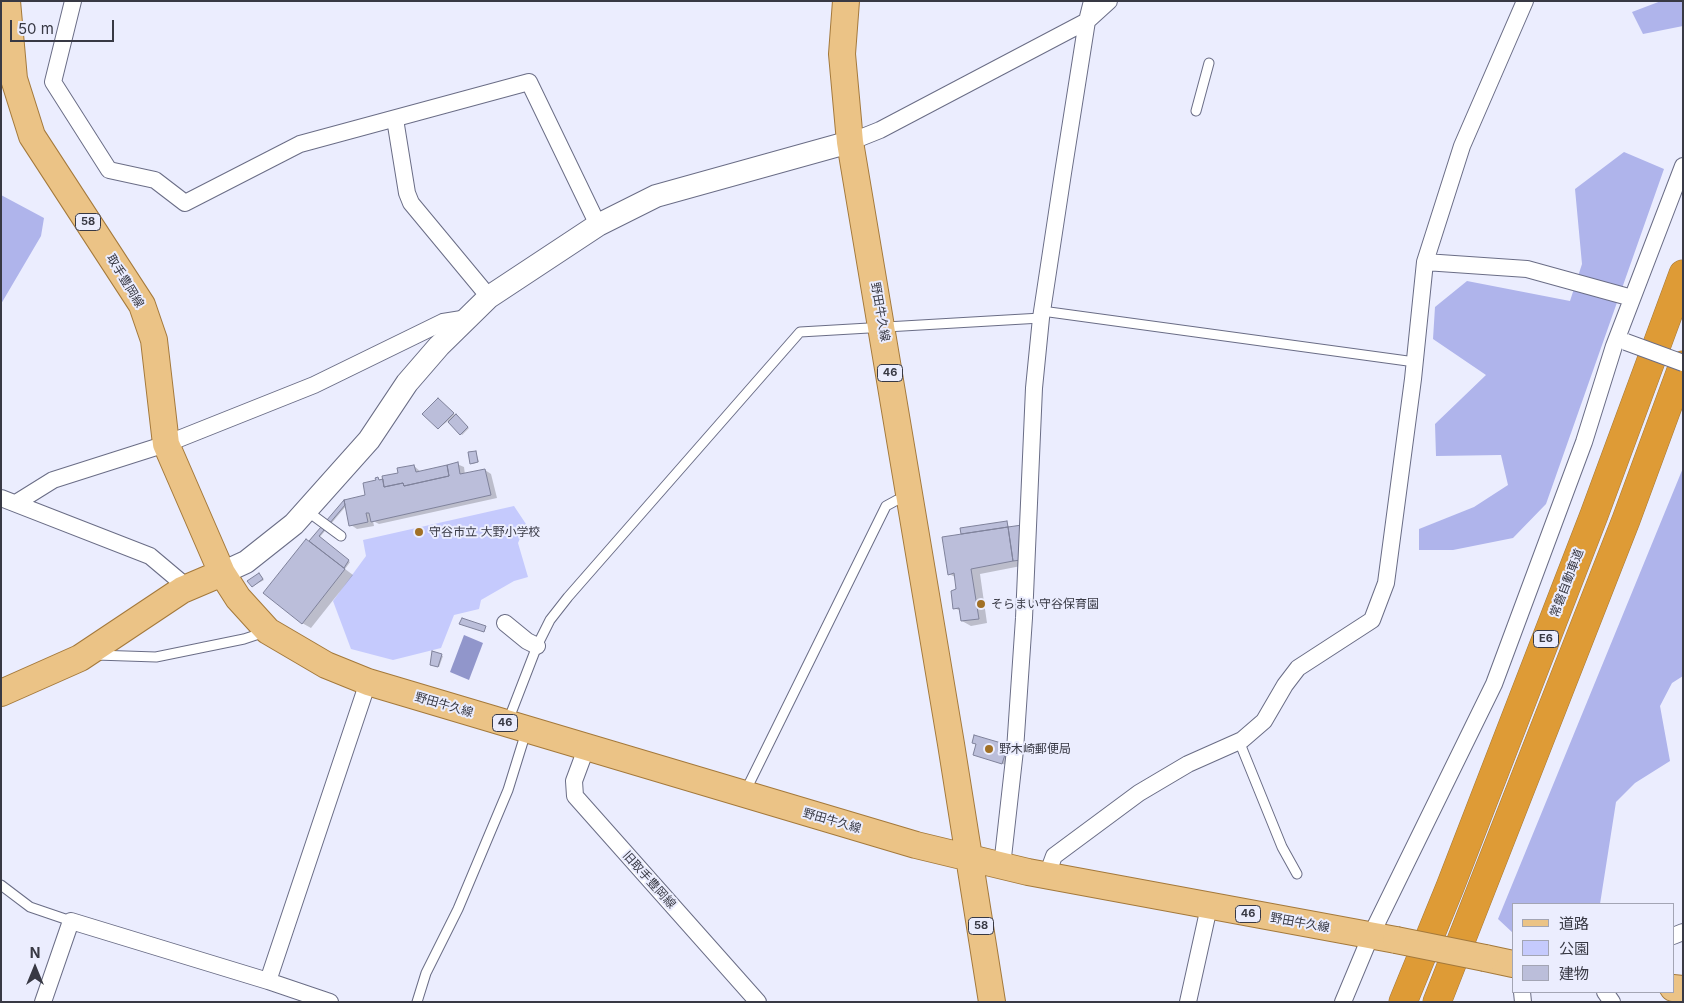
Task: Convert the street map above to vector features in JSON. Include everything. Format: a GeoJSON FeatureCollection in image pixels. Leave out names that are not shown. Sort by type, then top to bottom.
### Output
{"type":"FeatureCollection","features":[{"type":"Feature","properties":{"kind":"highway","name":"常磐自動車道"},"geometry":{"type":"LineString","coordinates":[[1403,1002],[1450,887],[1590,524],[1683,274]]}},
{"type":"Feature","properties":{"kind":"highway","name":"E6"},"geometry":{"type":"LineString","coordinates":[[1437,1002],[1622,529],[1683,364]]}},
{"type":"Feature","properties":{"kind":"main road","name":"野田牛久線"},"geometry":{"type":"LineString","coordinates":[[846,1],[842,54],[850,142],[970,859]]}},
{"type":"Feature","properties":{"kind":"main road","name":"取手豊岡線"},"geometry":{"type":"LineString","coordinates":[[5,13],[14,80],[32,136],[142,305],[154,340],[166,444],[222,573]]}},
{"type":"Feature","properties":{"kind":"main road","name":"野田牛久線"},"geometry":{"type":"LineString","coordinates":[[222,573],[238,598],[268,631],[326,665],[368,682],[916,846],[1047,875],[1512,964]]}},
{"type":"Feature","properties":{"kind":"main road"},"geometry":{"type":"LineString","coordinates":[[1,693],[86,655],[188,588],[222,573]]}},
{"type":"Feature","properties":{"kind":"main road","name":"58"},"geometry":{"type":"LineString","coordinates":[[970,859],[992,1002]]}},
{"type":"Feature","properties":{"kind":"street"},"geometry":{"type":"LineString","coordinates":[[73,1],[53,82],[109,170],[155,180],[184,203],[300,144],[530,82],[598,225]]}},
{"type":"Feature","properties":{"kind":"street"},"geometry":{"type":"LineString","coordinates":[[1002,866],[1016,732],[1024,618],[1034,388],[1042,314],[1087,21],[1092,1]]}},
{"type":"Feature","properties":{"kind":"street"},"geometry":{"type":"LineString","coordinates":[[222,573],[246,562],[282,535],[307,511],[369,440],[407,383],[439,346],[489,297],[598,225],[656,196],[850,142],[880,130],[1087,21],[1109,1]]}},
{"type":"Feature","properties":{"kind":"street"},"geometry":{"type":"LineString","coordinates":[[1047,875],[1054,856],[1139,793],[1188,764],[1239,741],[1264,721],[1285,685],[1298,668],[1372,620],[1386,583],[1415,362],[1425,262],[1462,146],[1525,1]]}},
{"type":"Feature","properties":{"kind":"street"},"geometry":{"type":"LineString","coordinates":[[395,119],[407,193],[411,204],[489,297]]}},
{"type":"Feature","properties":{"kind":"street"},"geometry":{"type":"LineString","coordinates":[[1343,1002],[1384,938],[1494,684],[1622,339],[1632,298],[1683,166]]}},
{"type":"Feature","properties":{"kind":"street"},"geometry":{"type":"LineString","coordinates":[[1425,262],[1527,270],[1632,298]]}},
{"type":"Feature","properties":{"kind":"street"},"geometry":{"type":"LineString","coordinates":[[9,501],[53,480],[166,444],[314,385],[443,322],[468,318]]}},
{"type":"Feature","properties":{"kind":"street"},"geometry":{"type":"LineString","coordinates":[[1622,339],[1683,364]]}},
{"type":"Feature","properties":{"kind":"street"},"geometry":{"type":"LineString","coordinates":[[9,501],[150,556],[188,588]]}},
{"type":"Feature","properties":{"kind":"street"},"geometry":{"type":"LineString","coordinates":[[505,623],[536,646]]}},
{"type":"Feature","properties":{"kind":"street"},"geometry":{"type":"LineString","coordinates":[[268,980],[368,682]]}},
{"type":"Feature","properties":{"kind":"street","name":"旧取手豊岡線"},"geometry":{"type":"LineString","coordinates":[[587,746],[574,781],[575,796],[758,1002]]}},
{"type":"Feature","properties":{"kind":"street"},"geometry":{"type":"LineString","coordinates":[[1188,1002],[1209,907]]}},
{"type":"Feature","properties":{"kind":"street"},"geometry":{"type":"LineString","coordinates":[[43,1002],[71,921],[268,980],[330,1002]]}},
{"type":"Feature","properties":{"kind":"lane"},"geometry":{"type":"LineString","coordinates":[[1196,111],[1209,63]]}},
{"type":"Feature","properties":{"kind":"lane"},"geometry":{"type":"LineString","coordinates":[[417,1002],[426,973],[458,909],[508,790],[517,726],[536,646],[550,620],[800,332],[882,328],[1042,314],[1415,362]]}},
{"type":"Feature","properties":{"kind":"lane"},"geometry":{"type":"LineString","coordinates":[[744,794],[886,506],[910,496]]}},
{"type":"Feature","properties":{"kind":"lane"},"geometry":{"type":"LineString","coordinates":[[307,511],[342,536]]}},
{"type":"Feature","properties":{"kind":"lane"},"geometry":{"type":"LineString","coordinates":[[86,655],[156,657],[244,639],[268,631]]}},
{"type":"Feature","properties":{"kind":"lane"},"geometry":{"type":"LineString","coordinates":[[1239,741],[1282,847],[1297,874]]}},
{"type":"Feature","properties":{"kind":"lane"},"geometry":{"type":"LineString","coordinates":[[1,885],[30,907],[71,921]]}},
{"type":"Feature","properties":{"kind":"green space"},"geometry":{"type":"Polygon","coordinates":[[[514,506],[526,524],[518,543],[528,577],[514,581],[481,600],[479,609],[454,615],[441,648],[393,660],[351,649],[333,601],[366,556],[363,540],[514,506]]]}},
{"type":"Feature","properties":{"kind":"shaded area"},"geometry":{"type":"Polygon","coordinates":[[[1661,1],[1683,1],[1683,26],[1643,34],[1632,12],[1661,1]]]}},
{"type":"Feature","properties":{"kind":"shaded area"},"geometry":{"type":"Polygon","coordinates":[[[1624,152],[1664,169],[1546,504],[1513,538],[1453,550],[1419,550],[1419,529],[1474,507],[1508,485],[1501,455],[1436,456],[1435,424],[1486,375],[1433,339],[1435,307],[1467,281],[1570,301],[1582,264],[1575,189],[1624,152]]]}},
{"type":"Feature","properties":{"kind":"shaded area"},"geometry":{"type":"Polygon","coordinates":[[[1,195],[44,218],[41,236],[1,304],[1,195]]]}},
{"type":"Feature","properties":{"kind":"shaded area"},"geometry":{"type":"Polygon","coordinates":[[[1683,468],[1683,676],[1672,683],[1660,706],[1670,761],[1635,783],[1616,802],[1600,903],[1512,903],[1512,932],[1498,919],[1683,468]]]}},
{"type":"Feature","properties":{"kind":"shaded area"},"geometry":{"type":"Polygon","coordinates":[[[464,635],[483,643],[469,680],[450,672],[464,635]]]}},
{"type":"Feature","properties":{"kind":"building"},"geometry":{"type":"Polygon","coordinates":[[[438,398],[454,413],[438,429],[422,414],[438,398]]]}},
{"type":"Feature","properties":{"kind":"building"},"geometry":{"type":"Polygon","coordinates":[[[456,414],[468,427],[460,435],[448,422],[456,414]]]}},
{"type":"Feature","properties":{"kind":"building"},"geometry":{"type":"Polygon","coordinates":[[[476,451],[478,462],[470,464],[468,452],[476,451]]]}},
{"type":"Feature","properties":{"kind":"building"},"geometry":{"type":"Polygon","coordinates":[[[458,462],[460,474],[485,469],[491,495],[371,522],[369,513],[366,513],[368,522],[349,526],[344,500],[365,495],[363,483],[376,480],[375,478],[378,477],[379,480],[383,479],[384,487],[403,483],[404,486],[449,476],[447,465],[458,462]]]}},
{"type":"Feature","properties":{"kind":"building"},"geometry":{"type":"Polygon","coordinates":[[[414,465],[416,472],[447,465],[449,476],[404,486],[403,483],[384,487],[382,476],[398,473],[397,468],[414,465]]]}},
{"type":"Feature","properties":{"kind":"building"},"geometry":{"type":"Polygon","coordinates":[[[344,500],[345,505],[319,536],[349,560],[344,568],[309,541],[344,500]]]}},
{"type":"Feature","properties":{"kind":"building"},"geometry":{"type":"Polygon","coordinates":[[[1007,521],[1008,527],[961,534],[960,528],[1007,521]]]}},
{"type":"Feature","properties":{"kind":"building"},"geometry":{"type":"Polygon","coordinates":[[[1022,525],[1021,560],[1013,561],[1008,527],[1022,525]]]}},
{"type":"Feature","properties":{"kind":"building"},"geometry":{"type":"Polygon","coordinates":[[[1008,527],[1013,561],[971,569],[979,619],[961,621],[959,608],[953,609],[951,591],[956,589],[954,573],[948,575],[942,537],[1008,527]]]}},
{"type":"Feature","properties":{"kind":"building"},"geometry":{"type":"Polygon","coordinates":[[[306,539],[345,569],[302,624],[263,593],[306,539]]]}},
{"type":"Feature","properties":{"kind":"building"},"geometry":{"type":"Polygon","coordinates":[[[259,573],[263,579],[252,587],[247,581],[259,573]]]}},
{"type":"Feature","properties":{"kind":"building"},"geometry":{"type":"Polygon","coordinates":[[[462,618],[486,626],[484,632],[459,624],[462,618]]]}},
{"type":"Feature","properties":{"kind":"building"},"geometry":{"type":"Polygon","coordinates":[[[432,651],[442,654],[438,667],[430,665],[432,651]]]}},
{"type":"Feature","properties":{"kind":"building"},"geometry":{"type":"Polygon","coordinates":[[[974,735],[1008,745],[1002,764],[973,755],[976,744],[972,743],[974,735]]]}},
{"type":"Feature","properties":{"kind":"place","name":"守谷市立 大野小学校"},"geometry":{"type":"Point","coordinates":[419,532]}},
{"type":"Feature","properties":{"kind":"place","name":"そらまい守谷保育園"},"geometry":{"type":"Point","coordinates":[981,604]}},
{"type":"Feature","properties":{"kind":"place","name":"野木崎郵便局"},"geometry":{"type":"Point","coordinates":[989,749]}}]}
